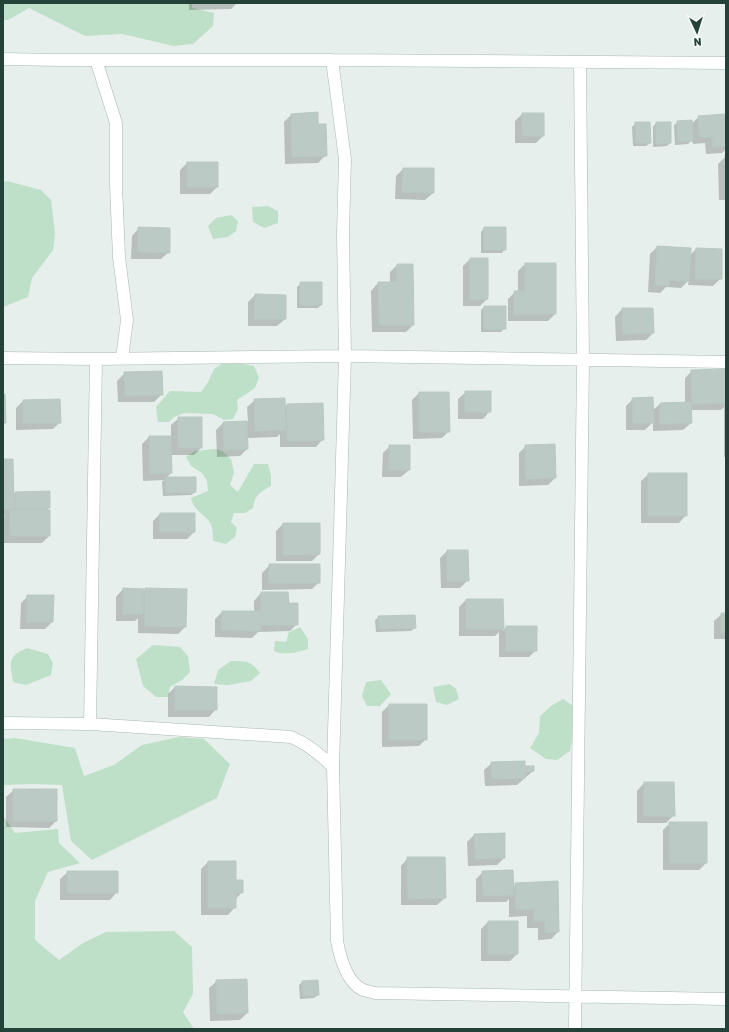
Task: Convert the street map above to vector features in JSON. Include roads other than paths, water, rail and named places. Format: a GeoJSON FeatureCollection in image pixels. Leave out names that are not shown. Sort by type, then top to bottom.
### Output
{"type":"FeatureCollection","features":[{"type":"Feature","properties":{"kind":"street"},"geometry":{"type":"LineString","coordinates":[[3,59],[726,63]]}},
{"type":"Feature","properties":{"kind":"street"},"geometry":{"type":"LineString","coordinates":[[96,60],[116,123],[116,185],[119,256],[127,320],[122,358]]}},
{"type":"Feature","properties":{"kind":"street"},"geometry":{"type":"LineString","coordinates":[[332,60],[345,159],[343,233],[345,356],[333,767],[337,941],[340,958],[348,976],[361,989],[375,993],[726,999]]}},
{"type":"Feature","properties":{"kind":"street"},"geometry":{"type":"LineString","coordinates":[[575,1029],[583,361],[580,62]]}},
{"type":"Feature","properties":{"kind":"street"},"geometry":{"type":"LineString","coordinates":[[3,358],[96,359],[345,356],[583,361],[726,362]]}},
{"type":"Feature","properties":{"kind":"street"},"geometry":{"type":"LineString","coordinates":[[90,724],[96,359]]}},
{"type":"Feature","properties":{"kind":"street"},"geometry":{"type":"LineString","coordinates":[[3,723],[90,724],[291,738],[304,742],[316,750],[333,767]]}}]}
